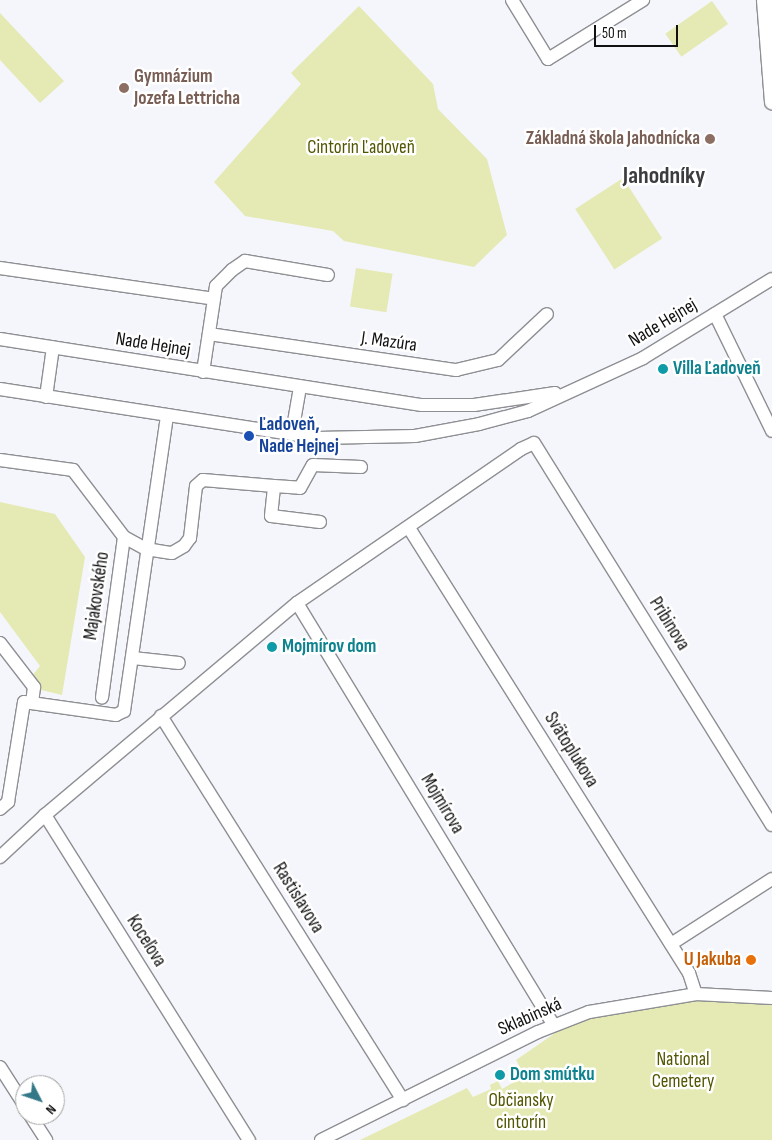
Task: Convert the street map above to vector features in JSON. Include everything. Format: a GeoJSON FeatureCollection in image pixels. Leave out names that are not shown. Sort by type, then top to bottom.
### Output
{"type":"FeatureCollection","features":[{"type":"Feature","properties":{"kind":"main road"},"geometry":{"type":"LineString","coordinates":[[764,0],[772,102]]}},
{"type":"Feature","properties":{"kind":"street"},"geometry":{"type":"LineString","coordinates":[[512,0],[548,59],[643,0]]}},
{"type":"Feature","properties":{"kind":"street"},"geometry":{"type":"LineString","coordinates":[[203,372],[216,286],[245,262],[328,275]]}},
{"type":"Feature","properties":{"kind":"street"},"geometry":{"type":"LineString","coordinates":[[0,268],[214,299]]}},
{"type":"Feature","properties":{"kind":"street","name":"Nade Hejnej"},"geometry":{"type":"LineString","coordinates":[[0,389],[167,415],[343,439],[415,436],[501,419],[528,411],[569,390],[643,358],[772,279]]}},
{"type":"Feature","properties":{"kind":"street","name":"J. Mazúra"},"geometry":{"type":"LineString","coordinates":[[209,334],[456,370],[498,360],[547,314]]}},
{"type":"Feature","properties":{"kind":"street"},"geometry":{"type":"LineString","coordinates":[[715,314],[772,432]]}},
{"type":"Feature","properties":{"kind":"street","name":"Nade Hejnej"},"geometry":{"type":"LineString","coordinates":[[0,339],[300,387],[446,406],[474,405],[569,390]]}},
{"type":"Feature","properties":{"kind":"street"},"geometry":{"type":"LineString","coordinates":[[46,397],[53,347]]}},
{"type":"Feature","properties":{"kind":"street"},"geometry":{"type":"LineString","coordinates":[[292,433],[300,387]]}},
{"type":"Feature","properties":{"kind":"street"},"geometry":{"type":"LineString","coordinates":[[28,702],[116,715],[124,711],[133,658],[146,549],[167,415]]}},
{"type":"Feature","properties":{"kind":"street","name":"Pribinova"},"geometry":{"type":"LineString","coordinates":[[409,528],[521,449],[534,443],[772,825]]}},
{"type":"Feature","properties":{"kind":"street","name":"Majakovského"},"geometry":{"type":"LineString","coordinates":[[0,460],[73,470],[124,537],[102,697]]}},
{"type":"Feature","properties":{"kind":"street"},"geometry":{"type":"LineString","coordinates":[[124,537],[146,549],[172,553],[184,546],[190,538],[196,486],[203,480],[300,488],[313,465],[361,468]]}},
{"type":"Feature","properties":{"kind":"street"},"geometry":{"type":"LineString","coordinates":[[274,486],[271,516],[320,522]]}},
{"type":"Feature","properties":{"kind":"street"},"geometry":{"type":"LineString","coordinates":[[0,857],[45,815],[161,716],[298,603],[409,528]]}},
{"type":"Feature","properties":{"kind":"street","name":"Svätoplukova"},"geometry":{"type":"LineString","coordinates":[[409,528],[689,973],[696,994]]}},
{"type":"Feature","properties":{"kind":"street","name":"Mojmírova"},"geometry":{"type":"LineString","coordinates":[[298,603],[554,1025]]}},
{"type":"Feature","properties":{"kind":"street"},"geometry":{"type":"LineString","coordinates":[[0,643],[34,687],[28,702],[8,802],[0,809]]}},
{"type":"Feature","properties":{"kind":"street"},"geometry":{"type":"LineString","coordinates":[[133,658],[179,663]]}},
{"type":"Feature","properties":{"kind":"street","name":"Rastislavova"},"geometry":{"type":"LineString","coordinates":[[161,716],[404,1100]]}},
{"type":"Feature","properties":{"kind":"street","name":"Koceľova"},"geometry":{"type":"LineString","coordinates":[[45,815],[248,1140]]}},
{"type":"Feature","properties":{"kind":"street"},"geometry":{"type":"LineString","coordinates":[[671,944],[772,879]]}},
{"type":"Feature","properties":{"kind":"street","name":"Sklabinská"},"geometry":{"type":"LineString","coordinates":[[321,1140],[554,1025],[606,1007],[696,994],[772,998]]}},
{"type":"Feature","properties":{"kind":"street"},"geometry":{"type":"LineString","coordinates":[[0,1067],[15,1090]]}},
{"type":"Feature","properties":{"kind":"street"},"geometry":{"type":"LineString","coordinates":[[36,1125],[46,1140]]}},
{"type":"Feature","properties":{"kind":"green space"},"geometry":{"type":"Polygon","coordinates":[[[712,1],[728,24],[681,57],[665,34],[712,1]]]}},
{"type":"Feature","properties":{"kind":"green space","name":"Cintorín Ľadoveň"},"geometry":{"type":"Polygon","coordinates":[[[359,6],[433,84],[438,109],[487,159],[507,235],[474,267],[344,241],[333,231],[245,216],[214,182],[301,84],[291,73],[359,6]]]}},
{"type":"Feature","properties":{"kind":"green space"},"geometry":{"type":"Polygon","coordinates":[[[0,13],[64,81],[40,103],[0,60],[0,13]]]}},
{"type":"Feature","properties":{"kind":"green space"},"geometry":{"type":"Polygon","coordinates":[[[623,178],[662,238],[614,269],[575,209],[623,178]]]}},
{"type":"Feature","properties":{"kind":"green space"},"geometry":{"type":"Polygon","coordinates":[[[356,268],[393,274],[386,312],[350,307],[356,268]]]}},
{"type":"Feature","properties":{"kind":"green space"},"geometry":{"type":"Polygon","coordinates":[[[0,502],[55,514],[85,557],[62,695],[41,690],[32,676],[40,666],[0,612],[0,502]]]}},
{"type":"Feature","properties":{"kind":"green space","name":"National Cemetery"},"geometry":{"type":"Polygon","coordinates":[[[695,1000],[772,1004],[772,1140],[360,1140],[467,1088],[473,1097],[491,1089],[490,1085],[498,1081],[502,1089],[516,1081],[513,1074],[521,1069],[516,1060],[558,1031],[604,1013],[695,1000]]]}},
{"type":"Feature","properties":{"kind":"place","name":"Gymnázium Jozefa Lettricha"},"geometry":{"type":"Point","coordinates":[124,88]}},
{"type":"Feature","properties":{"kind":"place","name":"Základná škola Jahodnícka"},"geometry":{"type":"Point","coordinates":[710,139]}},
{"type":"Feature","properties":{"kind":"place","name":"Villa Ľadoveň"},"geometry":{"type":"Point","coordinates":[663,369]}},
{"type":"Feature","properties":{"kind":"place","name":"Ľadoveň, Nade Hejnej"},"geometry":{"type":"Point","coordinates":[249,436]}},
{"type":"Feature","properties":{"kind":"place","name":"Mojmírov dom"},"geometry":{"type":"Point","coordinates":[272,647]}},
{"type":"Feature","properties":{"kind":"place","name":"U Jakuba"},"geometry":{"type":"Point","coordinates":[751,960]}},
{"type":"Feature","properties":{"kind":"place","name":"Dom smútku"},"geometry":{"type":"Point","coordinates":[500,1075]}},
{"type":"Feature","properties":{"kind":"district","name":"Jahodníky"},"geometry":{"type":"Point","coordinates":[664,176]}},
{"type":"Feature","properties":{"kind":"park label","name":"Občiansky cintorín"},"geometry":{"type":"Point","coordinates":[521,1112]}}]}
